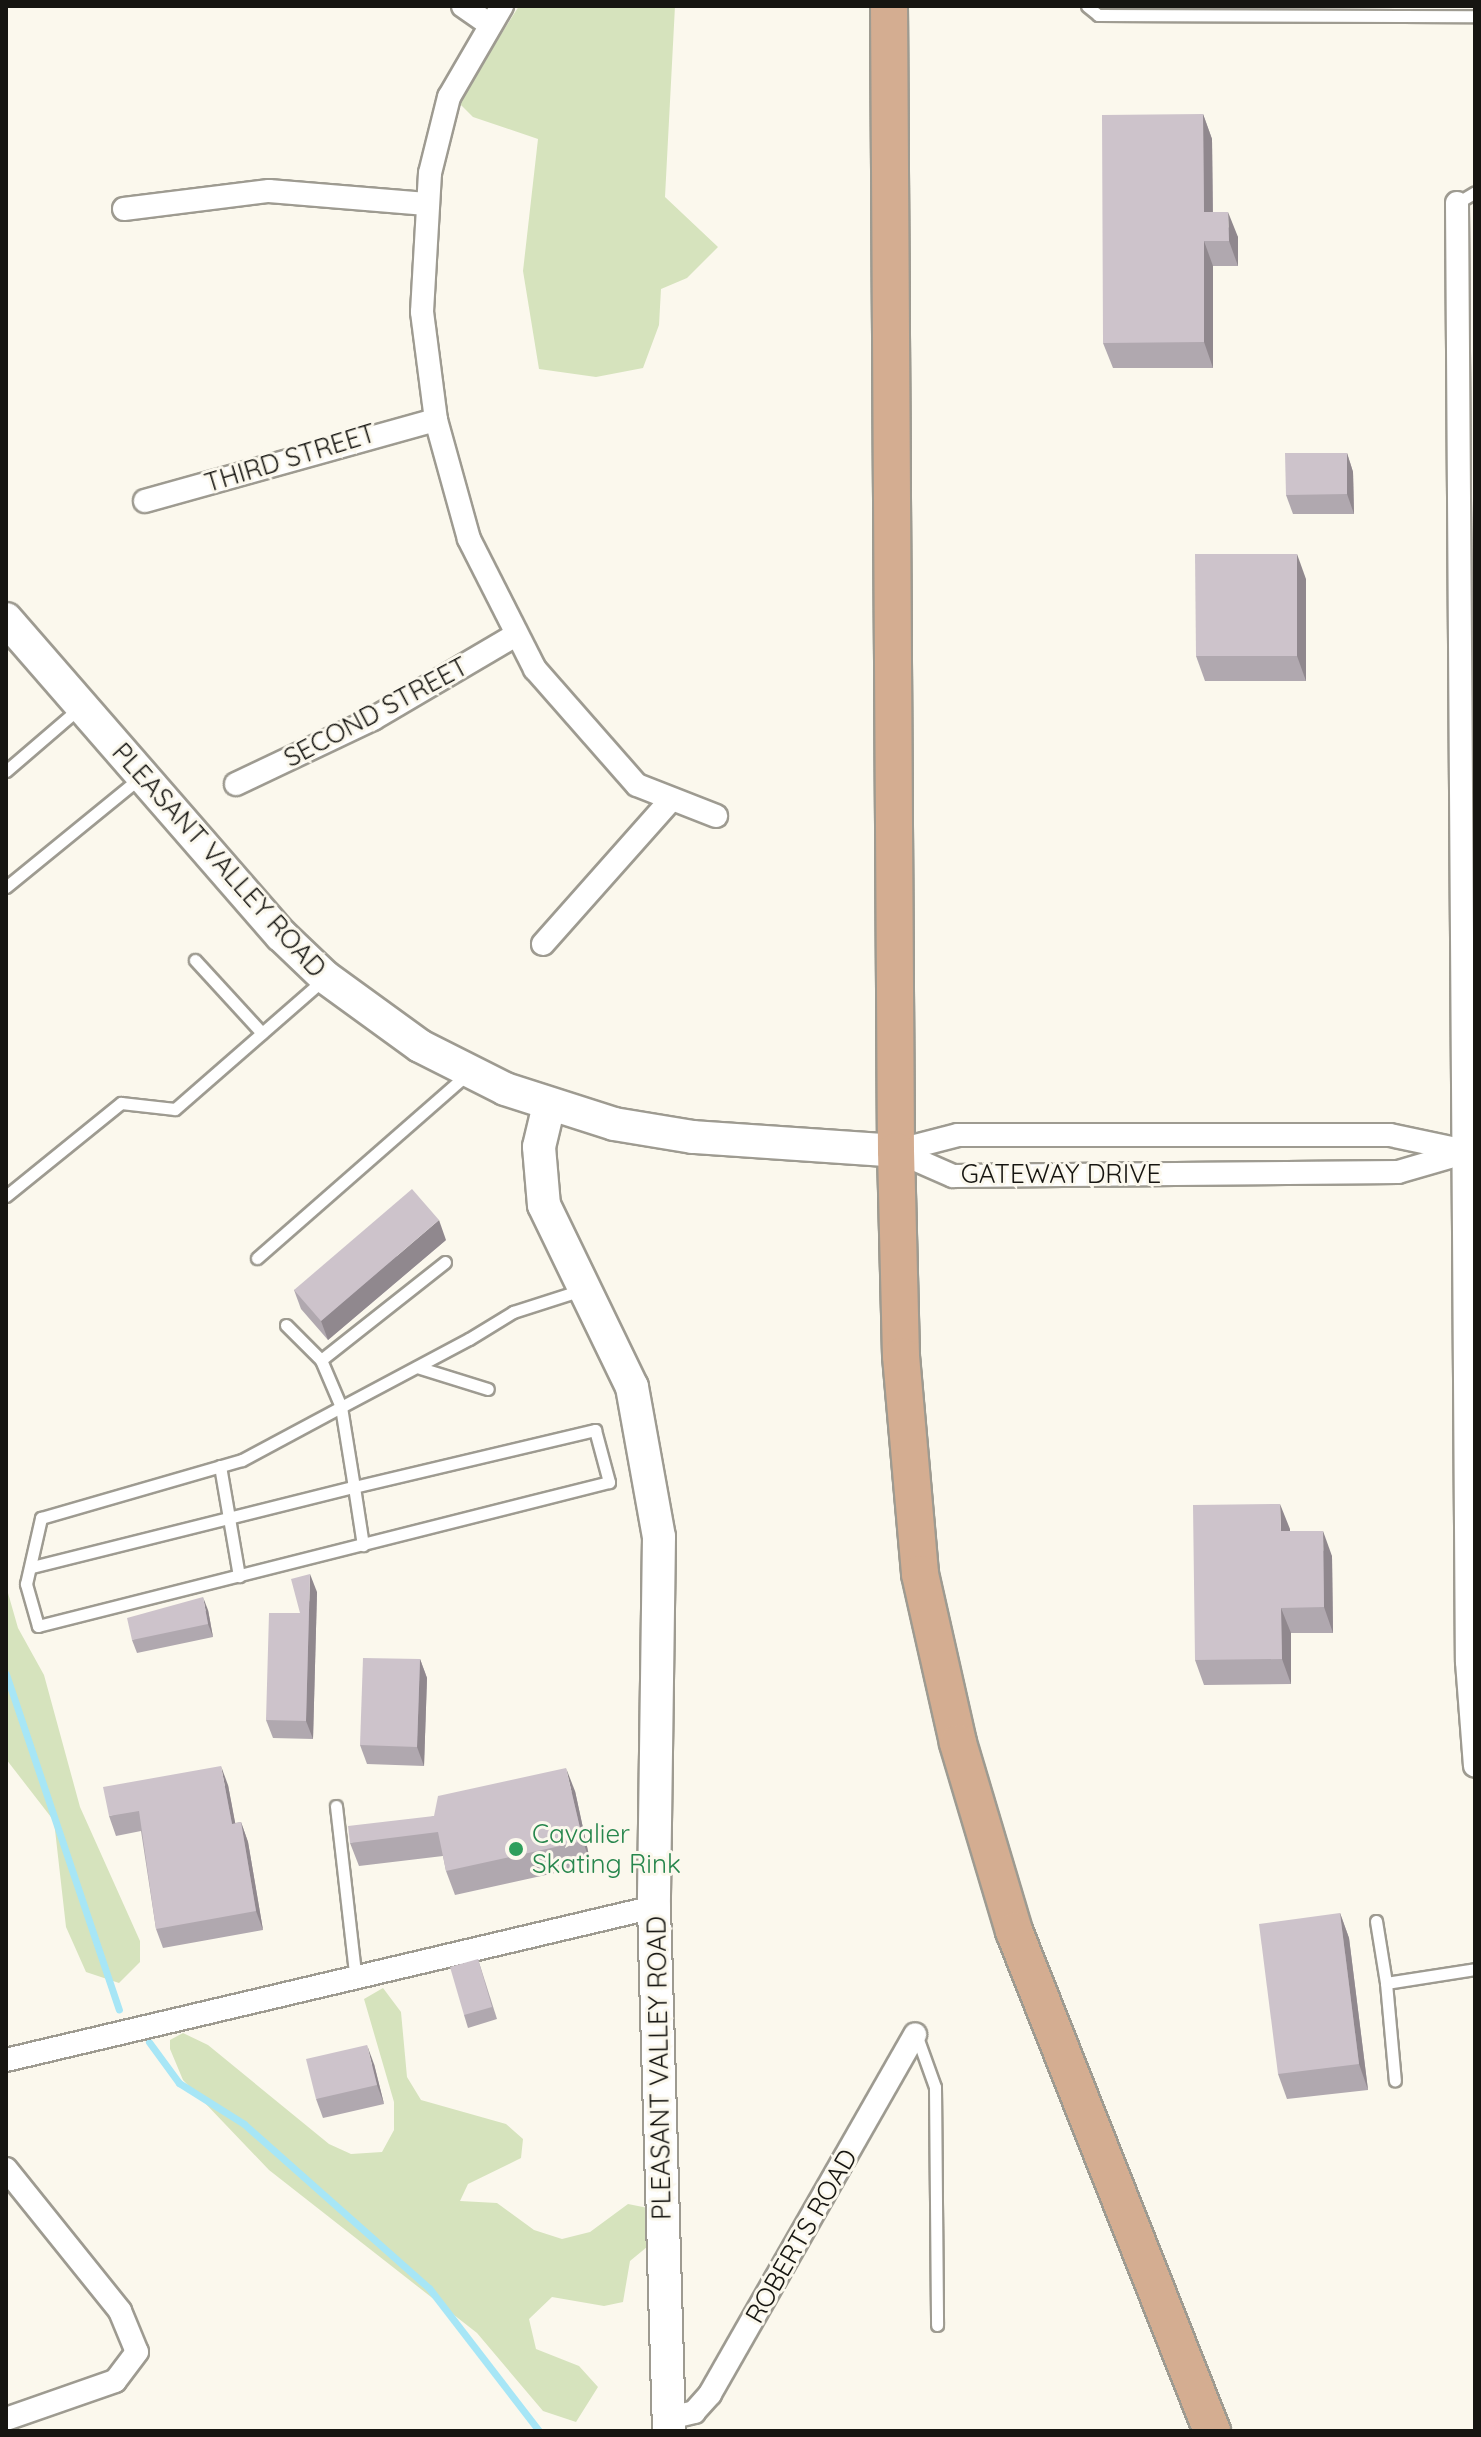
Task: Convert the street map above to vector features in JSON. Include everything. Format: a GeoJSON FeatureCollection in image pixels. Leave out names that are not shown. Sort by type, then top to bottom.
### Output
{"type":"FeatureCollection","features":[{"type":"Feature","properties":{"kind":"main road"},"geometry":{"type":"LineString","coordinates":[[889,6],[896,1151],[901,1356],[920,1574],[958,1743],[1014,1931],[1212,2431]]}},
{"type":"Feature","properties":{"kind":"street"},"geometry":{"type":"LineString","coordinates":[[463,6],[496,15],[449,97],[426,204],[422,312],[436,420],[469,539],[514,636],[597,744],[637,785],[668,803],[716,816]]}},
{"type":"Feature","properties":{"kind":"street"},"geometry":{"type":"LineString","coordinates":[[124,209],[269,191],[426,204]]}},
{"type":"Feature","properties":{"kind":"street"},"geometry":{"type":"LineString","coordinates":[[1466,197],[1471,1524],[1475,1766]]}},
{"type":"Feature","properties":{"kind":"street","name":"THIRD STREET"},"geometry":{"type":"LineString","coordinates":[[145,501],[436,420]]}},
{"type":"Feature","properties":{"kind":"street","name":"PLEASANT VALLEY ROAD"},"geometry":{"type":"LineString","coordinates":[[10,630],[325,977],[381,1021],[468,1073],[549,1105],[693,1137],[896,1151]]}},
{"type":"Feature","properties":{"kind":"street","name":"SECOND STREET"},"geometry":{"type":"LineString","coordinates":[[236,784],[373,719],[514,636]]}},
{"type":"Feature","properties":{"kind":"street"},"geometry":{"type":"LineString","coordinates":[[543,944],[668,803]]}},
{"type":"Feature","properties":{"kind":"street","name":"PLEASANT VALLEY ROAD"},"geometry":{"type":"LineString","coordinates":[[549,1105],[539,1147],[544,1205],[632,1387],[654,1484],[654,1907],[669,2425]]}},
{"type":"Feature","properties":{"kind":"street","name":"GATEWAY DRIVE"},"geometry":{"type":"LineString","coordinates":[[896,1151],[958,1135],[1390,1135],[1470,1153]]}},
{"type":"Feature","properties":{"kind":"street","name":"GATEWAY DRIVE"},"geometry":{"type":"LineString","coordinates":[[896,1151],[953,1176],[1398,1172],[1470,1153]]}},
{"type":"Feature","properties":{"kind":"street"},"geometry":{"type":"LineString","coordinates":[[6,2060],[355,1973],[654,1907]]}},
{"type":"Feature","properties":{"kind":"street","name":"ROBERTS ROAD"},"geometry":{"type":"LineString","coordinates":[[669,2425],[694,2412],[710,2394],[915,2034]]}},
{"type":"Feature","properties":{"kind":"street"},"geometry":{"type":"LineString","coordinates":[[6,2169],[120,2311],[137,2352],[115,2381],[6,2419]]}},
{"type":"Feature","properties":{"kind":"lane"},"geometry":{"type":"LineString","coordinates":[[1087,6],[1098,15],[1475,16]]}},
{"type":"Feature","properties":{"kind":"lane"},"geometry":{"type":"LineString","coordinates":[[6,771],[81,706]]}},
{"type":"Feature","properties":{"kind":"lane"},"geometry":{"type":"LineString","coordinates":[[6,887],[142,776]]}},
{"type":"Feature","properties":{"kind":"lane"},"geometry":{"type":"LineString","coordinates":[[195,960],[262,1033]]}},
{"type":"Feature","properties":{"kind":"lane"},"geometry":{"type":"LineString","coordinates":[[6,1196],[121,1103],[175,1109],[325,977]]}},
{"type":"Feature","properties":{"kind":"lane"},"geometry":{"type":"LineString","coordinates":[[257,1258],[468,1073]]}},
{"type":"Feature","properties":{"kind":"lane"},"geometry":{"type":"LineString","coordinates":[[321,1360],[445,1262]]}},
{"type":"Feature","properties":{"kind":"lane"},"geometry":{"type":"LineString","coordinates":[[32,1567],[595,1430],[609,1482],[38,1626],[26,1584],[41,1518],[220,1466],[341,1407],[513,1312],[582,1289]]}},
{"type":"Feature","properties":{"kind":"lane"},"geometry":{"type":"LineString","coordinates":[[286,1325],[321,1360],[341,1407],[363,1545]]}},
{"type":"Feature","properties":{"kind":"lane"},"geometry":{"type":"LineString","coordinates":[[417,1367],[488,1389]]}},
{"type":"Feature","properties":{"kind":"lane"},"geometry":{"type":"LineString","coordinates":[[220,1466],[239,1576]]}},
{"type":"Feature","properties":{"kind":"lane"},"geometry":{"type":"LineString","coordinates":[[336,1806],[355,1973]]}},
{"type":"Feature","properties":{"kind":"lane"},"geometry":{"type":"LineString","coordinates":[[1376,1921],[1386,1983],[1395,2081]]}},
{"type":"Feature","properties":{"kind":"lane"},"geometry":{"type":"LineString","coordinates":[[1386,1983],[1475,1969]]}},
{"type":"Feature","properties":{"kind":"lane"},"geometry":{"type":"LineString","coordinates":[[915,2034],[935,2087],[937,2325]]}},
{"type":"Feature","properties":{"kind":"green space"},"geometry":{"type":"Polygon","coordinates":[[[519,6],[675,6],[665,197],[718,247],[687,278],[661,289],[659,325],[643,368],[596,377],[539,369],[523,271],[538,139],[473,117],[458,102],[519,6]]]}},
{"type":"Feature","properties":{"kind":"green space"},"geometry":{"type":"Polygon","coordinates":[[[6,1586],[18,1628],[44,1675],[80,1807],[140,1941],[140,1962],[119,1983],[86,1972],[66,1927],[54,1821],[6,1759],[6,1586]]]}},
{"type":"Feature","properties":{"kind":"green space"},"geometry":{"type":"Polygon","coordinates":[[[383,1988],[401,2012],[407,2077],[421,2100],[506,2124],[523,2139],[521,2158],[468,2184],[460,2201],[497,2203],[534,2230],[562,2239],[590,2232],[628,2204],[648,2208],[653,2242],[630,2261],[623,2302],[604,2306],[552,2297],[529,2319],[536,2349],[579,2366],[598,2387],[576,2422],[543,2411],[477,2333],[269,2170],[183,2080],[170,2049],[170,2040],[183,2033],[208,2045],[329,2144],[351,2154],[382,2152],[394,2130],[394,2102],[364,1999],[383,1988]]]}},
{"type":"Feature","properties":{"kind":"building"},"geometry":{"type":"Polygon","coordinates":[[[1203,114],[1204,212],[1228,212],[1229,241],[1204,241],[1204,342],[1103,343],[1102,115],[1203,114]]]}},
{"type":"Feature","properties":{"kind":"building"},"geometry":{"type":"Polygon","coordinates":[[[1285,453],[1347,453],[1347,494],[1286,495],[1285,453]]]}},
{"type":"Feature","properties":{"kind":"building"},"geometry":{"type":"Polygon","coordinates":[[[1195,554],[1297,554],[1297,656],[1196,656],[1195,554]]]}},
{"type":"Feature","properties":{"kind":"building"},"geometry":{"type":"Polygon","coordinates":[[[412,1189],[439,1220],[321,1321],[294,1290],[412,1189]]]}},
{"type":"Feature","properties":{"kind":"building"},"geometry":{"type":"Polygon","coordinates":[[[1280,1504],[1281,1531],[1323,1531],[1324,1607],[1281,1608],[1282,1659],[1195,1660],[1193,1505],[1280,1504]]]}},
{"type":"Feature","properties":{"kind":"building"},"geometry":{"type":"Polygon","coordinates":[[[310,1574],[306,1721],[266,1720],[269,1613],[300,1613],[291,1579],[310,1574]]]}},
{"type":"Feature","properties":{"kind":"building"},"geometry":{"type":"Polygon","coordinates":[[[203,1597],[208,1624],[132,1640],[127,1618],[203,1597]]]}},
{"type":"Feature","properties":{"kind":"building"},"geometry":{"type":"Polygon","coordinates":[[[363,1658],[420,1659],[417,1747],[360,1745],[363,1658]]]}},
{"type":"Feature","properties":{"kind":"building"},"geometry":{"type":"Polygon","coordinates":[[[221,1766],[232,1824],[241,1822],[256,1911],[156,1929],[139,1811],[109,1816],[103,1787],[221,1766]]]}},
{"type":"Feature","properties":{"kind":"building"},"geometry":{"type":"Polygon","coordinates":[[[566,1768],[583,1841],[446,1871],[438,1832],[350,1843],[348,1826],[434,1816],[438,1796],[566,1768]]]}},
{"type":"Feature","properties":{"kind":"building"},"geometry":{"type":"Polygon","coordinates":[[[1340,1913],[1359,2064],[1278,2074],[1259,1924],[1340,1913]]]}},
{"type":"Feature","properties":{"kind":"building"},"geometry":{"type":"Polygon","coordinates":[[[478,1959],[492,2007],[464,2015],[450,1967],[478,1959]]]}},
{"type":"Feature","properties":{"kind":"building"},"geometry":{"type":"Polygon","coordinates":[[[367,2045],[377,2085],[316,2099],[306,2059],[367,2045]]]}},
{"type":"Feature","properties":{"kind":"waterway"},"geometry":{"type":"LineString","coordinates":[[6,1674],[119,2009]]}},
{"type":"Feature","properties":{"kind":"waterway"},"geometry":{"type":"LineString","coordinates":[[149,2042],[179,2083],[244,2124],[429,2288],[539,2431]]}},
{"type":"Feature","properties":{"kind":"place","name":"Cavalier Skating Rink"},"geometry":{"type":"Point","coordinates":[516,1849]}}]}
